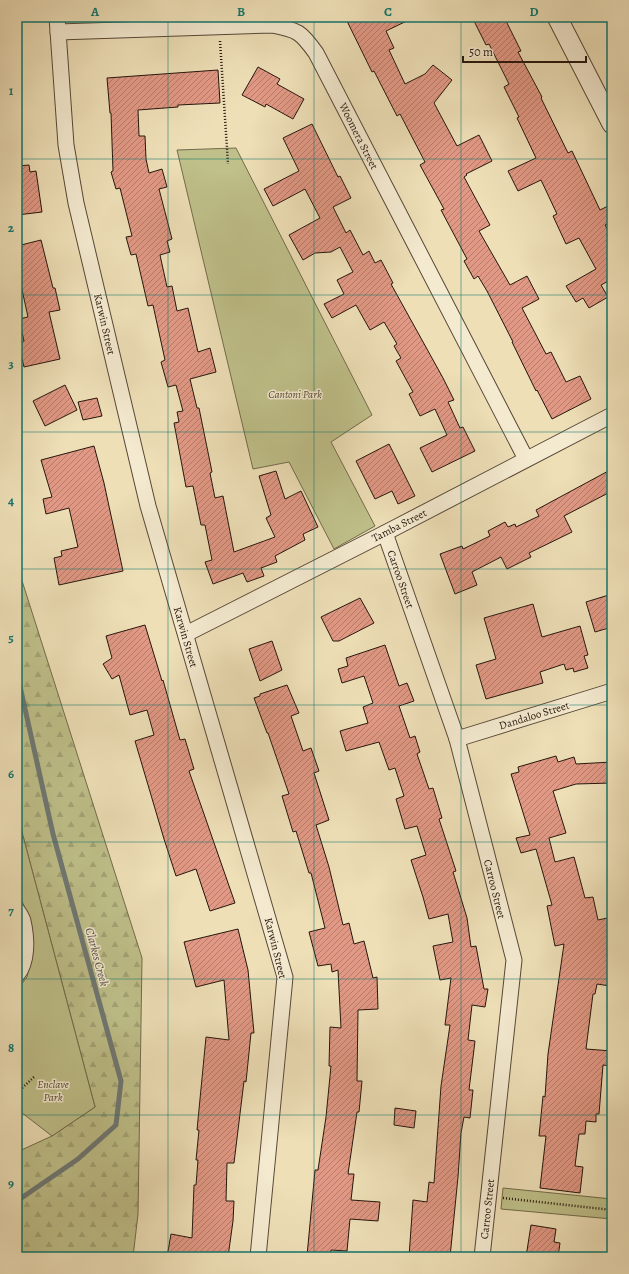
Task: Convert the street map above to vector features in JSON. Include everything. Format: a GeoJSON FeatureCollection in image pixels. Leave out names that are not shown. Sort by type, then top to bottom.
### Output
{"type":"FeatureCollection","features":[{"type":"Feature","properties":{"kind":"street"},"geometry":{"type":"LineString","coordinates":[[557,17],[612,124]]}},
{"type":"Feature","properties":{"kind":"street","name":"Woomera Street"},"geometry":{"type":"LineString","coordinates":[[57,24],[219,26],[272,25],[291,29],[305,38],[316,53],[526,459]]}},
{"type":"Feature","properties":{"kind":"street","name":"Karwin Street"},"geometry":{"type":"LineString","coordinates":[[57,24],[66,145],[76,203],[148,506],[285,977],[258,1257]]}},
{"type":"Feature","properties":{"kind":"street","name":"Tamba Street"},"geometry":{"type":"LineString","coordinates":[[186,634],[612,415]]}},
{"type":"Feature","properties":{"kind":"street","name":"Carroo Street"},"geometry":{"type":"LineString","coordinates":[[384,533],[457,739],[514,960],[482,1257]]}},
{"type":"Feature","properties":{"kind":"street","name":"Dandaloo Street"},"geometry":{"type":"LineString","coordinates":[[457,739],[612,691]]}},
{"type":"Feature","properties":{"kind":"street"},"geometry":{"type":"LineString","coordinates":[[17,910],[23,920],[26,944],[22,969],[17,975]]}},
{"type":"Feature","properties":{"kind":"path"},"geometry":{"type":"LineString","coordinates":[[219,26],[228,164]]}},
{"type":"Feature","properties":{"kind":"path"},"geometry":{"type":"LineString","coordinates":[[17,1090],[20,1090],[35,1076]]}},
{"type":"Feature","properties":{"kind":"path"},"geometry":{"type":"LineString","coordinates":[[488,1197],[612,1210]]}},
{"type":"Feature","properties":{"kind":"green space","name":"Cantoni Park"},"geometry":{"type":"Polygon","coordinates":[[[236,148],[372,415],[331,442],[375,526],[334,549],[289,462],[253,469],[177,150],[236,148]]]}},
{"type":"Feature","properties":{"kind":"green space"},"geometry":{"type":"Polygon","coordinates":[[[17,565],[142,958],[138,1214],[133,1257],[17,1257],[17,1152],[52,1136],[95,1107],[23,836],[17,805],[17,565]]]}},
{"type":"Feature","properties":{"kind":"green space","name":"Enclave Park"},"geometry":{"type":"Polygon","coordinates":[[[23,836],[95,1107],[52,1136],[17,1109],[17,990],[27,977],[33,950],[30,922],[22,901],[17,896],[17,858],[23,836]]]}},
{"type":"Feature","properties":{"kind":"green space"},"geometry":{"type":"Polygon","coordinates":[[[503,1188],[612,1199],[612,1219],[501,1209],[503,1188]]]}},
{"type":"Feature","properties":{"kind":"building"},"geometry":{"type":"Polygon","coordinates":[[[345,17],[415,17],[386,31],[394,48],[389,50],[405,84],[425,74],[433,65],[452,80],[434,103],[457,146],[479,135],[492,161],[466,174],[467,175],[464,177],[490,225],[479,231],[510,285],[527,276],[539,299],[522,308],[546,354],[551,352],[566,382],[580,376],[591,399],[552,419],[537,390],[536,391],[487,291],[478,276],[474,279],[464,261],[467,259],[441,210],[444,209],[420,165],[425,162],[400,114],[397,116],[374,71],[372,72],[345,17]]]}},
{"type":"Feature","properties":{"kind":"building"},"geometry":{"type":"Polygon","coordinates":[[[472,17],[504,17],[521,51],[518,52],[542,97],[541,98],[568,153],[572,151],[600,210],[612,204],[612,222],[605,225],[612,238],[612,279],[601,285],[608,297],[589,308],[583,298],[576,302],[566,286],[596,269],[579,238],[566,244],[553,216],[557,214],[541,180],[518,191],[508,171],[536,158],[517,118],[519,117],[504,87],[509,84],[489,44],[486,45],[472,17]]]}},
{"type":"Feature","properties":{"kind":"building"},"geometry":{"type":"Polygon","coordinates":[[[258,67],[280,79],[277,84],[304,99],[293,119],[266,104],[265,107],[242,95],[258,67]]]}},
{"type":"Feature","properties":{"kind":"building"},"geometry":{"type":"Polygon","coordinates":[[[218,70],[220,103],[178,105],[178,107],[138,110],[139,136],[145,136],[146,159],[149,173],[162,169],[167,187],[159,189],[172,239],[167,241],[170,252],[160,255],[167,287],[172,286],[177,311],[188,308],[198,352],[210,348],[216,372],[190,379],[197,408],[199,408],[212,472],[210,473],[215,498],[223,496],[234,552],[275,537],[266,518],[271,515],[259,476],[276,471],[285,499],[301,491],[318,527],[303,534],[305,540],[275,556],[277,562],[261,568],[264,576],[247,582],[243,573],[213,584],[205,562],[212,560],[205,525],[201,525],[193,486],[186,487],[174,423],[179,422],[177,412],[183,411],[176,385],[168,387],[161,362],[165,360],[153,305],[148,306],[136,254],[131,255],[126,237],[132,236],[120,188],[116,189],[111,172],[113,171],[111,113],[107,78],[218,70]]]}},
{"type":"Feature","properties":{"kind":"building"},"geometry":{"type":"Polygon","coordinates":[[[312,124],[338,177],[340,176],[351,198],[333,207],[346,233],[350,230],[363,255],[369,251],[375,263],[381,260],[393,283],[391,284],[454,400],[448,402],[460,428],[463,427],[475,451],[432,472],[420,448],[447,435],[435,409],[420,416],[409,394],[413,392],[396,361],[401,358],[394,346],[397,344],[384,322],[370,330],[356,305],[332,318],[324,304],[344,294],[337,280],[353,272],[340,247],[331,252],[315,253],[303,260],[289,235],[320,218],[305,189],[273,206],[264,189],[299,171],[283,138],[312,124]]]}},
{"type":"Feature","properties":{"kind":"building"},"geometry":{"type":"Polygon","coordinates":[[[29,165],[30,172],[36,171],[42,212],[17,215],[17,166],[29,165]]]}},
{"type":"Feature","properties":{"kind":"building"},"geometry":{"type":"Polygon","coordinates":[[[41,240],[60,310],[49,312],[60,359],[24,367],[18,342],[24,341],[19,319],[28,317],[21,285],[17,286],[17,246],[41,240]]]}},
{"type":"Feature","properties":{"kind":"building"},"geometry":{"type":"Polygon","coordinates":[[[65,385],[77,410],[45,426],[33,401],[65,385]]]}},
{"type":"Feature","properties":{"kind":"building"},"geometry":{"type":"Polygon","coordinates":[[[97,398],[102,416],[83,420],[78,402],[97,398]]]}},
{"type":"Feature","properties":{"kind":"building"},"geometry":{"type":"Polygon","coordinates":[[[389,444],[415,496],[398,504],[392,491],[375,499],[356,461],[389,444]]]}},
{"type":"Feature","properties":{"kind":"building"},"geometry":{"type":"Polygon","coordinates":[[[94,446],[104,483],[123,571],[59,585],[54,558],[62,556],[61,551],[78,547],[69,508],[46,514],[43,499],[52,497],[41,460],[94,446]]]}},
{"type":"Feature","properties":{"kind":"building"},"geometry":{"type":"Polygon","coordinates":[[[612,469],[612,491],[564,516],[572,532],[529,553],[531,557],[507,569],[501,557],[472,572],[477,585],[455,594],[440,554],[462,546],[463,549],[490,536],[488,531],[505,522],[508,527],[515,524],[516,527],[539,516],[536,510],[612,469]]]}},
{"type":"Feature","properties":{"kind":"building"},"geometry":{"type":"Polygon","coordinates":[[[612,594],[612,627],[595,632],[586,602],[612,594]]]}},
{"type":"Feature","properties":{"kind":"building"},"geometry":{"type":"Polygon","coordinates":[[[360,598],[374,623],[339,641],[333,641],[321,617],[360,598]]]}},
{"type":"Feature","properties":{"kind":"building"},"geometry":{"type":"Polygon","coordinates":[[[533,604],[542,637],[580,626],[588,655],[584,656],[588,668],[574,672],[573,668],[566,670],[564,664],[540,672],[543,683],[486,699],[476,665],[496,659],[484,618],[533,604]]]}},
{"type":"Feature","properties":{"kind":"building"},"geometry":{"type":"Polygon","coordinates":[[[145,625],[162,681],[163,680],[180,740],[185,739],[194,769],[189,771],[235,903],[210,911],[196,869],[176,876],[164,839],[135,741],[154,735],[147,710],[130,715],[119,675],[112,679],[103,664],[112,658],[106,636],[145,625]]]}},
{"type":"Feature","properties":{"kind":"building"},"geometry":{"type":"Polygon","coordinates":[[[272,641],[282,670],[260,681],[249,649],[272,641]]]}},
{"type":"Feature","properties":{"kind":"building"},"geometry":{"type":"Polygon","coordinates":[[[385,645],[399,686],[407,683],[414,701],[399,706],[410,738],[415,736],[420,752],[417,754],[429,789],[433,788],[442,818],[439,819],[456,871],[453,872],[467,918],[471,947],[476,946],[484,989],[488,989],[485,1007],[472,1005],[468,1040],[475,1041],[469,1090],[473,1090],[470,1118],[464,1117],[461,1133],[450,1257],[409,1257],[413,1200],[427,1202],[429,1182],[434,1183],[441,1086],[450,1025],[445,1025],[451,978],[440,980],[433,946],[453,942],[448,914],[429,919],[411,860],[426,855],[417,826],[405,829],[396,799],[404,796],[395,768],[389,770],[379,742],[346,751],[340,731],[368,723],[363,707],[373,703],[364,676],[342,683],[338,669],[348,666],[346,658],[385,645]]]}},
{"type":"Feature","properties":{"kind":"building"},"geometry":{"type":"Polygon","coordinates":[[[287,685],[299,713],[291,716],[303,751],[311,748],[319,771],[314,773],[329,820],[316,825],[329,867],[343,925],[349,923],[354,944],[364,941],[373,978],[377,977],[378,1009],[358,1010],[357,1081],[362,1081],[359,1112],[357,1112],[348,1174],[354,1174],[351,1200],[380,1202],[378,1221],[350,1219],[347,1251],[331,1250],[330,1257],[307,1256],[315,1170],[318,1170],[326,1117],[331,1066],[329,1066],[330,1027],[341,1028],[338,970],[332,972],[331,964],[318,966],[309,932],[325,928],[311,873],[309,873],[296,831],[293,832],[282,796],[289,794],[254,698],[260,696],[260,694],[287,685]]]}},
{"type":"Feature","properties":{"kind":"building"},"geometry":{"type":"Polygon","coordinates":[[[556,756],[558,762],[574,757],[576,764],[612,762],[612,783],[576,784],[553,791],[566,833],[549,838],[555,862],[574,857],[585,898],[593,897],[598,920],[612,917],[612,975],[610,986],[597,984],[595,994],[593,994],[586,1049],[612,1051],[612,1066],[603,1065],[599,1114],[596,1114],[596,1122],[586,1121],[585,1134],[579,1134],[575,1166],[583,1167],[580,1193],[540,1188],[546,1136],[539,1136],[543,1096],[545,1097],[548,1054],[564,944],[555,946],[547,906],[552,905],[536,849],[521,853],[516,838],[530,835],[511,774],[519,772],[518,767],[556,756]]]}},
{"type":"Feature","properties":{"kind":"building"},"geometry":{"type":"Polygon","coordinates":[[[238,929],[248,970],[254,1033],[251,1033],[246,1082],[244,1081],[234,1163],[227,1163],[226,1201],[234,1201],[228,1257],[167,1257],[171,1234],[192,1238],[194,1185],[196,1185],[198,1160],[196,1160],[199,1130],[197,1130],[206,1037],[229,1040],[224,980],[196,987],[184,942],[238,929]]]}},
{"type":"Feature","properties":{"kind":"building"},"geometry":{"type":"Polygon","coordinates":[[[395,1108],[416,1111],[414,1128],[394,1125],[395,1108]]]}},
{"type":"Feature","properties":{"kind":"building"},"geometry":{"type":"Polygon","coordinates":[[[531,1225],[556,1229],[554,1242],[560,1243],[558,1257],[526,1257],[531,1225]]]}},
{"type":"Feature","properties":{"kind":"waterway","name":"Clarkes Creek"},"geometry":{"type":"LineString","coordinates":[[17,673],[53,834],[121,1081],[116,1125],[78,1159],[17,1201]]}}]}
